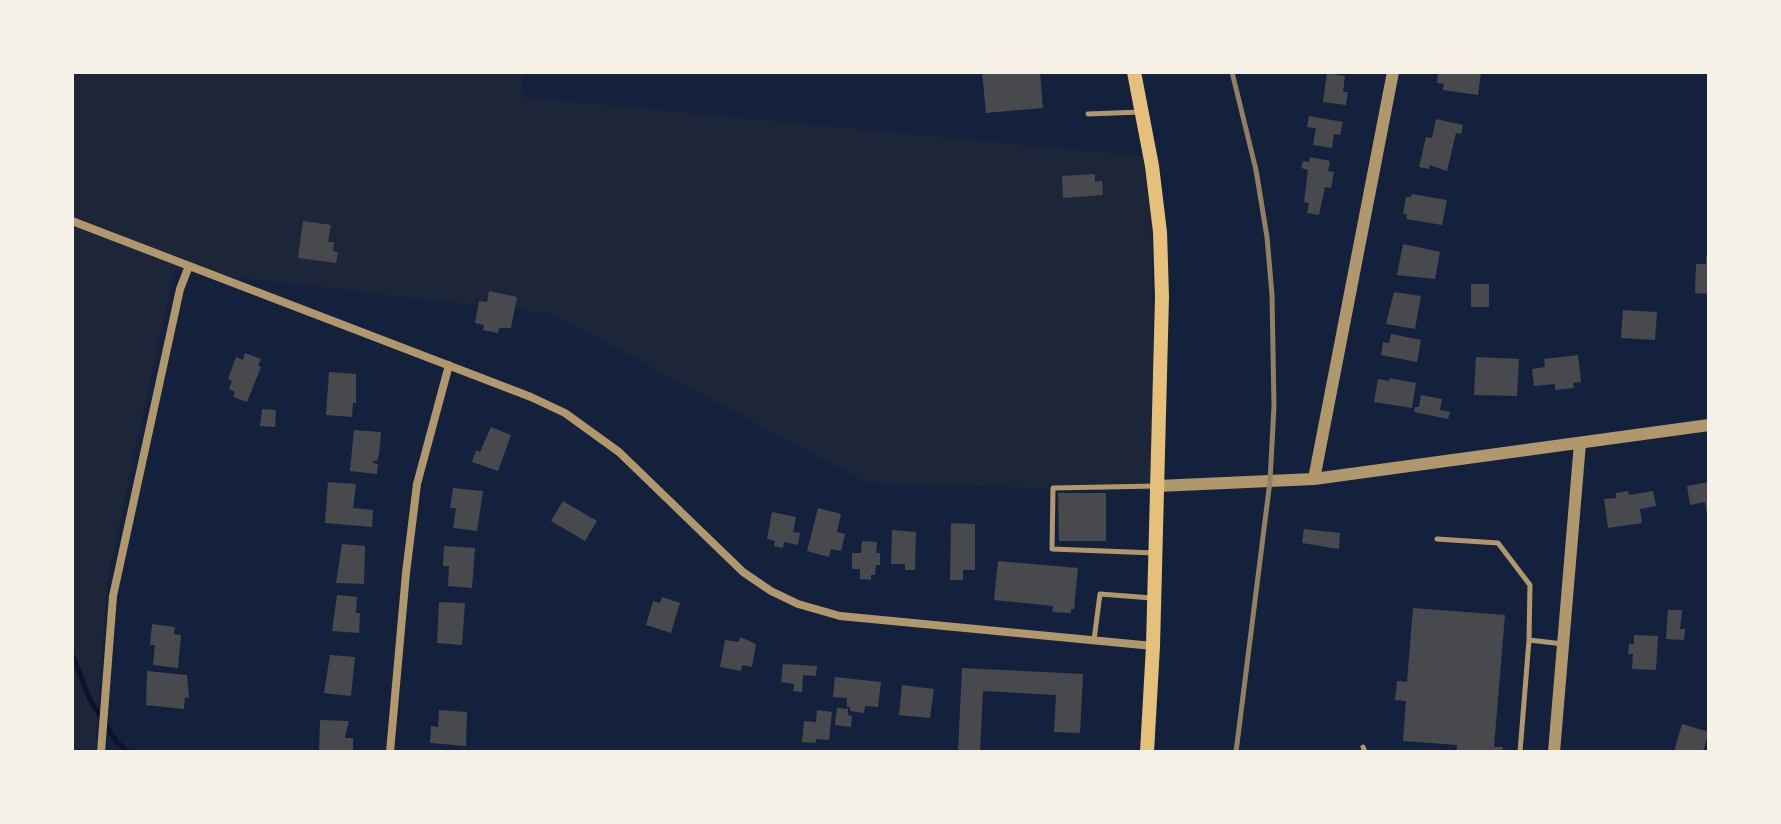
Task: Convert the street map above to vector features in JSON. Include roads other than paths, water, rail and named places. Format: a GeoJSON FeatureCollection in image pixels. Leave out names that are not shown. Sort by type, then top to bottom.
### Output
{"type":"FeatureCollection","features":[{"type":"Feature","properties":{"kind":"main road"},"geometry":{"type":"LineString","coordinates":[[1134,72],[1152,166],[1161,245],[1162,297],[1153,646],[1147,752]]}},
{"type":"Feature","properties":{"kind":"street"},"geometry":{"type":"LineString","coordinates":[[1314,479],[1393,72]]}},
{"type":"Feature","properties":{"kind":"street"},"geometry":{"type":"LineString","coordinates":[[72,221],[449,365],[565,413],[619,452],[743,572],[798,604],[840,616],[1153,646]]}},
{"type":"Feature","properties":{"kind":"street"},"geometry":{"type":"LineString","coordinates":[[101,752],[113,596],[180,289],[189,266]]}},
{"type":"Feature","properties":{"kind":"street"},"geometry":{"type":"LineString","coordinates":[[390,752],[417,484],[449,365]]}},
{"type":"Feature","properties":{"kind":"street"},"geometry":{"type":"LineString","coordinates":[[1158,486],[1314,479],[1709,425]]}},
{"type":"Feature","properties":{"kind":"street"},"geometry":{"type":"LineString","coordinates":[[1554,752],[1580,443]]}},
{"type":"Feature","properties":{"kind":"lane"},"geometry":{"type":"LineString","coordinates":[[1088,114],[1142,112]]}},
{"type":"Feature","properties":{"kind":"lane"},"geometry":{"type":"LineString","coordinates":[[1156,553],[1052,549],[1053,488],[1158,486]]}},
{"type":"Feature","properties":{"kind":"lane"},"geometry":{"type":"LineString","coordinates":[[1437,539],[1498,543],[1530,585],[1520,752]]}},
{"type":"Feature","properties":{"kind":"lane"},"geometry":{"type":"LineString","coordinates":[[1094,640],[1100,594],[1154,598]]}},
{"type":"Feature","properties":{"kind":"lane"},"geometry":{"type":"LineString","coordinates":[[1529,640],[1563,644]]}},
{"type":"Feature","properties":{"kind":"waterway"},"geometry":{"type":"LineString","coordinates":[[72,654],[90,700],[116,741],[128,752]]}},
{"type":"Feature","properties":{"kind":"railway"},"geometry":{"type":"LineString","coordinates":[[1232,72],[1256,170],[1267,237],[1272,295],[1274,406],[1270,481],[1236,752]]}}]}
